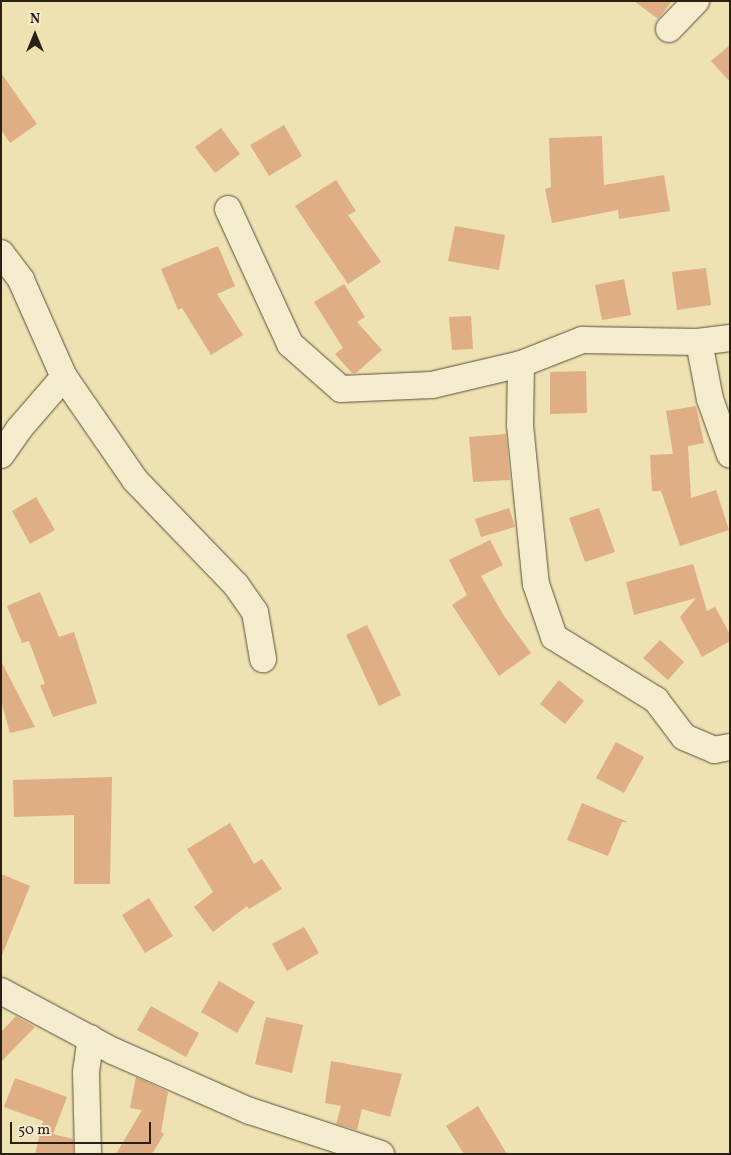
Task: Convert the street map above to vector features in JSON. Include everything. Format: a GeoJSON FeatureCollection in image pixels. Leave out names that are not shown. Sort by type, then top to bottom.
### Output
{"type":"FeatureCollection","features":[{"type":"Feature","properties":{"kind":"street"},"geometry":{"type":"LineString","coordinates":[[669,29],[696,1]]}},
{"type":"Feature","properties":{"kind":"street"},"geometry":{"type":"LineString","coordinates":[[228,209],[290,344],[342,389],[432,386],[521,364],[582,340],[699,342],[730,338]]}},
{"type":"Feature","properties":{"kind":"street"},"geometry":{"type":"LineString","coordinates":[[1,254],[21,280],[64,377],[135,480],[245,599],[254,612],[263,659]]}},
{"type":"Feature","properties":{"kind":"street"},"geometry":{"type":"LineString","coordinates":[[699,342],[710,399],[730,455]]}},
{"type":"Feature","properties":{"kind":"street"},"geometry":{"type":"LineString","coordinates":[[521,364],[520,425],[536,584],[554,637],[656,700],[684,737],[714,750],[730,747]]}},
{"type":"Feature","properties":{"kind":"street"},"geometry":{"type":"LineString","coordinates":[[1,456],[19,429],[64,377]]}},
{"type":"Feature","properties":{"kind":"street"},"geometry":{"type":"LineString","coordinates":[[1,991],[92,1038],[250,1111],[381,1154]]}},
{"type":"Feature","properties":{"kind":"street"},"geometry":{"type":"LineString","coordinates":[[88,1154],[86,1072],[92,1038]]}},
{"type":"Feature","properties":{"kind":"building"},"geometry":{"type":"Polygon","coordinates":[[[634,1],[672,1],[658,19],[634,1]]]}},
{"type":"Feature","properties":{"kind":"building"},"geometry":{"type":"Polygon","coordinates":[[[730,45],[730,82],[711,61],[730,45]]]}},
{"type":"Feature","properties":{"kind":"building"},"geometry":{"type":"Polygon","coordinates":[[[1,73],[37,124],[10,143],[1,130],[1,73]]]}},
{"type":"Feature","properties":{"kind":"building"},"geometry":{"type":"Polygon","coordinates":[[[284,125],[302,156],[269,176],[250,145],[284,125]]]}},
{"type":"Feature","properties":{"kind":"building"},"geometry":{"type":"Polygon","coordinates":[[[221,128],[240,154],[215,173],[195,147],[221,128]]]}},
{"type":"Feature","properties":{"kind":"building"},"geometry":{"type":"Polygon","coordinates":[[[602,136],[604,185],[664,175],[670,211],[619,219],[618,210],[552,223],[545,189],[551,187],[549,138],[602,136]]]}},
{"type":"Feature","properties":{"kind":"building"},"geometry":{"type":"Polygon","coordinates":[[[336,180],[356,211],[348,215],[381,262],[348,284],[295,206],[336,180]]]}},
{"type":"Feature","properties":{"kind":"building"},"geometry":{"type":"Polygon","coordinates":[[[455,226],[505,235],[499,270],[448,261],[455,226]]]}},
{"type":"Feature","properties":{"kind":"building"},"geometry":{"type":"Polygon","coordinates":[[[218,246],[235,286],[217,294],[243,335],[211,355],[182,308],[178,310],[161,269],[218,246]]]}},
{"type":"Feature","properties":{"kind":"building"},"geometry":{"type":"Polygon","coordinates":[[[706,268],[711,305],[677,310],[672,272],[706,268]]]}},
{"type":"Feature","properties":{"kind":"building"},"geometry":{"type":"Polygon","coordinates":[[[624,279],[631,315],[602,320],[595,285],[624,279]]]}},
{"type":"Feature","properties":{"kind":"building"},"geometry":{"type":"Polygon","coordinates":[[[344,284],[365,317],[357,322],[382,350],[356,373],[352,373],[335,354],[343,348],[314,302],[344,284]]]}},
{"type":"Feature","properties":{"kind":"building"},"geometry":{"type":"Polygon","coordinates":[[[471,316],[473,349],[452,350],[449,317],[471,316]]]}},
{"type":"Feature","properties":{"kind":"building"},"geometry":{"type":"Polygon","coordinates":[[[586,371],[587,413],[550,414],[550,372],[586,371]]]}},
{"type":"Feature","properties":{"kind":"building"},"geometry":{"type":"Polygon","coordinates":[[[696,406],[704,443],[688,446],[691,498],[716,490],[729,530],[680,546],[661,491],[652,491],[650,455],[673,454],[666,411],[696,406]]]}},
{"type":"Feature","properties":{"kind":"building"},"geometry":{"type":"Polygon","coordinates":[[[506,434],[510,480],[473,482],[469,437],[506,434]]]}},
{"type":"Feature","properties":{"kind":"building"},"geometry":{"type":"Polygon","coordinates":[[[36,497],[55,530],[30,544],[12,511],[36,497]]]}},
{"type":"Feature","properties":{"kind":"building"},"geometry":{"type":"Polygon","coordinates":[[[509,508],[515,527],[481,537],[475,519],[509,508]]]}},
{"type":"Feature","properties":{"kind":"building"},"geometry":{"type":"Polygon","coordinates":[[[599,508],[615,552],[585,562],[569,518],[599,508]]]}},
{"type":"Feature","properties":{"kind":"building"},"geometry":{"type":"Polygon","coordinates":[[[490,540],[503,565],[481,576],[504,616],[531,653],[499,676],[452,605],[467,595],[449,560],[490,540]]]}},
{"type":"Feature","properties":{"kind":"building"},"geometry":{"type":"Polygon","coordinates":[[[693,564],[707,611],[715,607],[730,634],[730,641],[702,657],[680,617],[696,598],[634,615],[626,582],[693,564]]]}},
{"type":"Feature","properties":{"kind":"building"},"geometry":{"type":"Polygon","coordinates":[[[40,592],[59,637],[74,632],[97,703],[53,717],[40,685],[45,684],[29,641],[22,643],[7,606],[40,592]]]}},
{"type":"Feature","properties":{"kind":"building"},"geometry":{"type":"Polygon","coordinates":[[[367,625],[401,695],[379,706],[346,635],[367,625]]]}},
{"type":"Feature","properties":{"kind":"building"},"geometry":{"type":"Polygon","coordinates":[[[660,640],[684,662],[668,680],[643,658],[660,640]]]}},
{"type":"Feature","properties":{"kind":"building"},"geometry":{"type":"Polygon","coordinates":[[[1,661],[35,727],[10,733],[1,701],[1,661]]]}},
{"type":"Feature","properties":{"kind":"building"},"geometry":{"type":"Polygon","coordinates":[[[559,680],[584,701],[565,724],[540,704],[559,680]]]}},
{"type":"Feature","properties":{"kind":"building"},"geometry":{"type":"Polygon","coordinates":[[[616,742],[644,757],[624,793],[596,778],[616,742]]]}},
{"type":"Feature","properties":{"kind":"building"},"geometry":{"type":"Polygon","coordinates":[[[112,777],[110,884],[74,884],[74,815],[14,817],[13,780],[112,777]]]}},
{"type":"Feature","properties":{"kind":"building"},"geometry":{"type":"Polygon","coordinates":[[[582,803],[628,822],[622,822],[608,856],[567,840],[582,803]]]}},
{"type":"Feature","properties":{"kind":"building"},"geometry":{"type":"Polygon","coordinates":[[[230,823],[254,864],[262,859],[282,889],[249,909],[247,906],[213,932],[194,907],[213,892],[187,849],[230,823]]]}},
{"type":"Feature","properties":{"kind":"building"},"geometry":{"type":"Polygon","coordinates":[[[1,874],[30,886],[2,955],[1,955],[1,874]]]}},
{"type":"Feature","properties":{"kind":"building"},"geometry":{"type":"Polygon","coordinates":[[[149,898],[173,936],[145,953],[122,915],[149,898]]]}},
{"type":"Feature","properties":{"kind":"building"},"geometry":{"type":"Polygon","coordinates":[[[304,927],[319,953],[287,971],[272,944],[304,927]]]}},
{"type":"Feature","properties":{"kind":"building"},"geometry":{"type":"Polygon","coordinates":[[[219,981],[255,1002],[237,1033],[201,1012],[219,981]]]}},
{"type":"Feature","properties":{"kind":"building"},"geometry":{"type":"Polygon","coordinates":[[[151,1006],[199,1033],[186,1057],[137,1030],[151,1006]]]}},
{"type":"Feature","properties":{"kind":"building"},"geometry":{"type":"Polygon","coordinates":[[[16,1016],[35,1027],[1,1062],[1,1032],[16,1016]]]}},
{"type":"Feature","properties":{"kind":"building"},"geometry":{"type":"Polygon","coordinates":[[[266,1017],[303,1025],[292,1073],[255,1064],[266,1017]]]}},
{"type":"Feature","properties":{"kind":"building"},"geometry":{"type":"Polygon","coordinates":[[[331,1061],[402,1074],[390,1117],[362,1109],[357,1130],[336,1124],[341,1106],[325,1103],[331,1061]]]}},
{"type":"Feature","properties":{"kind":"building"},"geometry":{"type":"Polygon","coordinates":[[[136,1077],[168,1092],[161,1132],[164,1134],[152,1154],[116,1154],[142,1110],[130,1108],[136,1077]]]}},
{"type":"Feature","properties":{"kind":"building"},"geometry":{"type":"Polygon","coordinates":[[[15,1078],[67,1097],[53,1134],[73,1139],[73,1154],[35,1154],[43,1121],[4,1107],[15,1078]]]}},
{"type":"Feature","properties":{"kind":"building"},"geometry":{"type":"Polygon","coordinates":[[[478,1106],[507,1154],[464,1154],[446,1126],[478,1106]]]}}]}
